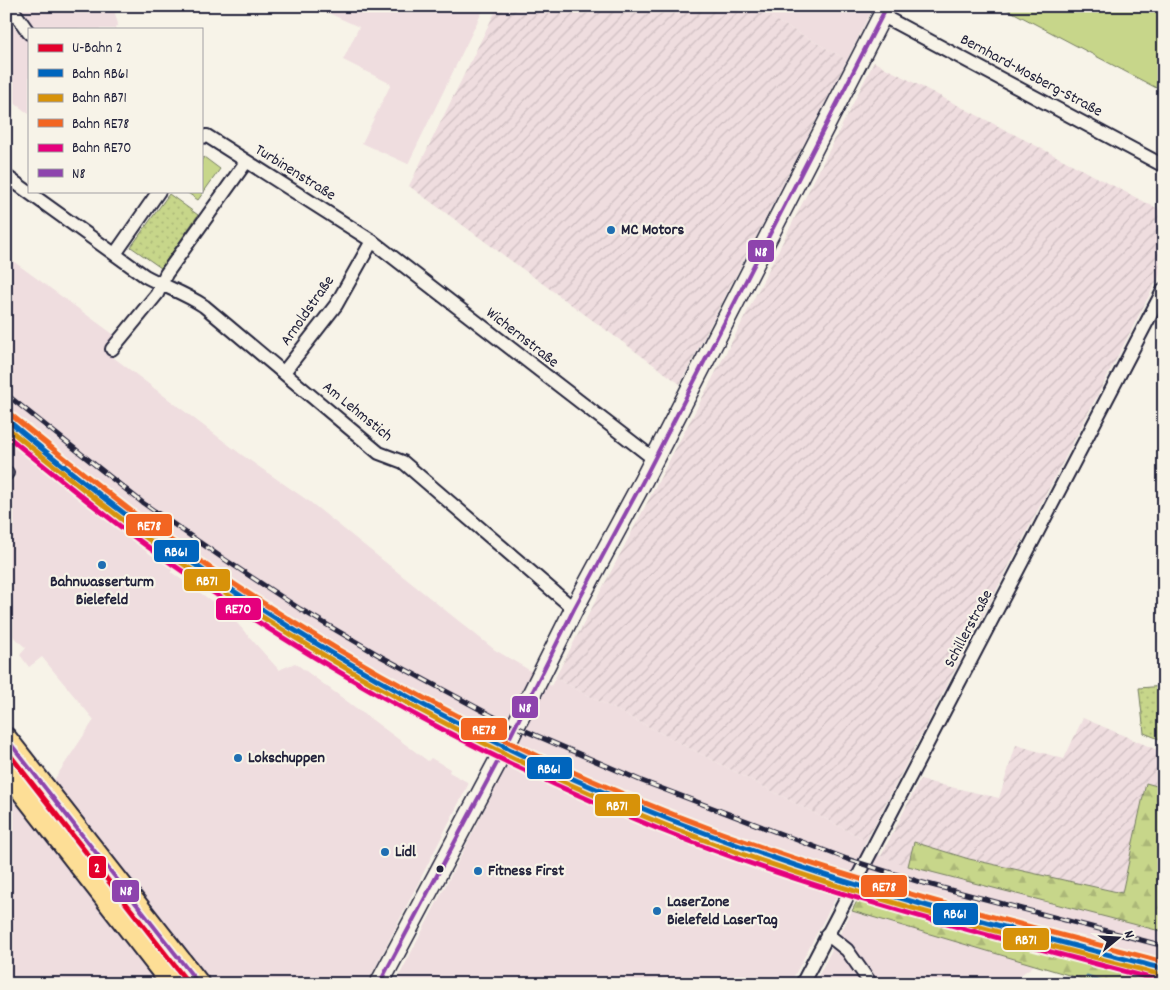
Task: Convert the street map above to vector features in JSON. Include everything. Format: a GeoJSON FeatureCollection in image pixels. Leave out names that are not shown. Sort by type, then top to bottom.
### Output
{"type":"FeatureCollection","features":[{"type":"Feature","properties":{"kind":"main road"},"geometry":{"type":"LineString","coordinates":[[6,738],[199,984]]}},
{"type":"Feature","properties":{"kind":"main road"},"geometry":{"type":"LineString","coordinates":[[6,771],[172,984]]}},
{"type":"Feature","properties":{"kind":"street"},"geometry":{"type":"LineString","coordinates":[[10,6],[28,31]]}},
{"type":"Feature","properties":{"kind":"street"},"geometry":{"type":"LineString","coordinates":[[380,984],[498,761],[574,609],[654,459],[885,11]]}},
{"type":"Feature","properties":{"kind":"street","name":"Bernhard-Mosberg-Straße"},"geometry":{"type":"LineString","coordinates":[[885,11],[1164,166]]}},
{"type":"Feature","properties":{"kind":"street","name":"Turbinenstraße"},"geometry":{"type":"LineString","coordinates":[[202,137],[207,136],[372,241]]}},
{"type":"Feature","properties":{"kind":"street"},"geometry":{"type":"LineString","coordinates":[[112,349],[157,294],[166,274],[246,162]]}},
{"type":"Feature","properties":{"kind":"street","name":"Am Lehmstich"},"geometry":{"type":"LineString","coordinates":[[6,176],[28,192]]}},
{"type":"Feature","properties":{"kind":"street","name":"Am Lehmstich"},"geometry":{"type":"LineString","coordinates":[[28,192],[161,286],[184,293],[204,306],[379,453],[403,462],[574,609]]}},
{"type":"Feature","properties":{"kind":"street"},"geometry":{"type":"LineString","coordinates":[[114,254],[158,192]]}},
{"type":"Feature","properties":{"kind":"street","name":"Wichernstraße"},"geometry":{"type":"LineString","coordinates":[[372,241],[654,459]]}},
{"type":"Feature","properties":{"kind":"street","name":"Arnoldstraße"},"geometry":{"type":"LineString","coordinates":[[284,372],[336,305],[372,241]]}},
{"type":"Feature","properties":{"kind":"street","name":"Schillerstraße"},"geometry":{"type":"LineString","coordinates":[[802,984],[1164,289]]}},
{"type":"Feature","properties":{"kind":"street"},"geometry":{"type":"LineString","coordinates":[[827,934],[847,950],[871,984]]}},
{"type":"Feature","properties":{"kind":"shaded area"},"geometry":{"type":"Polygon","coordinates":[[[19,6],[113,6],[118,24],[116,28],[35,28],[19,6]]]}},
{"type":"Feature","properties":{"kind":"shaded area"},"geometry":{"type":"Polygon","coordinates":[[[313,6],[485,6],[408,164],[362,143],[391,84],[343,60],[359,27],[313,6]]]}},
{"type":"Feature","properties":{"kind":"shaded area"},"geometry":{"type":"Polygon","coordinates":[[[498,6],[750,6],[847,60],[680,384],[409,186],[498,6]]]}},
{"type":"Feature","properties":{"kind":"shaded area"},"geometry":{"type":"Polygon","coordinates":[[[750,6],[874,6],[847,60],[750,6]]]}},
{"type":"Feature","properties":{"kind":"shaded area"},"geometry":{"type":"Polygon","coordinates":[[[6,20],[28,41],[28,113],[6,97],[6,20]]]}},
{"type":"Feature","properties":{"kind":"shaded area"},"geometry":{"type":"Polygon","coordinates":[[[874,62],[1164,212],[1164,267],[862,849],[862,838],[555,678],[740,326],[874,62]]]}},
{"type":"Feature","properties":{"kind":"shaded area"},"geometry":{"type":"Polygon","coordinates":[[[6,256],[124,342],[113,357],[242,455],[310,502],[495,650],[529,670],[551,686],[555,678],[862,838],[862,849],[907,865],[914,842],[1122,893],[1164,892],[1164,984],[1099,984],[1036,964],[1008,984],[814,984],[867,882],[849,873],[790,984],[395,984],[509,762],[485,750],[452,739],[282,638],[175,566],[171,572],[227,612],[279,670],[295,663],[428,761],[431,758],[450,769],[449,772],[469,783],[367,984],[211,984],[52,783],[94,720],[42,657],[29,667],[20,655],[26,648],[8,632],[6,633],[6,489],[15,477],[6,471],[6,256]]]}},
{"type":"Feature","properties":{"kind":"shaded area"},"geometry":{"type":"Polygon","coordinates":[[[1083,718],[1164,753],[1164,788],[1146,783],[1123,893],[969,859],[915,842],[908,866],[881,856],[920,780],[999,798],[1016,745],[1064,759],[1083,718]]]}},
{"type":"Feature","properties":{"kind":"shaded area"},"geometry":{"type":"Polygon","coordinates":[[[6,785],[161,984],[6,984],[6,785]]]}},
{"type":"Feature","properties":{"kind":"green space"},"geometry":{"type":"Polygon","coordinates":[[[1001,6],[1164,6],[1164,92],[1001,6]]]}},
{"type":"Feature","properties":{"kind":"green space"},"geometry":{"type":"Polygon","coordinates":[[[204,157],[220,169],[198,200],[186,192],[202,192],[202,160],[204,157]]]}},
{"type":"Feature","properties":{"kind":"green space"},"geometry":{"type":"Polygon","coordinates":[[[169,194],[198,215],[161,268],[131,247],[169,194]]]}},
{"type":"Feature","properties":{"kind":"green space"},"geometry":{"type":"Polygon","coordinates":[[[1164,686],[1164,741],[1144,733],[1139,688],[1164,686]]]}},
{"type":"Feature","properties":{"kind":"green space"},"geometry":{"type":"Polygon","coordinates":[[[1146,783],[1164,788],[1164,932],[908,866],[914,842],[969,859],[1122,893],[1146,783]]]}},
{"type":"Feature","properties":{"kind":"green space"},"geometry":{"type":"Polygon","coordinates":[[[858,899],[1164,982],[1164,984],[1099,984],[852,911],[858,899]]]}},
{"type":"Feature","properties":{"kind":"waterway"},"geometry":{"type":"LineString","coordinates":[[1087,976],[1110,984]]}},
{"type":"Feature","properties":{"kind":"railway"},"geometry":{"type":"LineString","coordinates":[[6,394],[143,503],[221,557],[300,609],[382,657],[498,719],[642,781],[847,859],[920,882],[1164,946]]}},
{"type":"Feature","properties":{"kind":"metro line","name":"2"},"geometry":{"type":"LineString","coordinates":[[6,750],[189,984]]}},
{"type":"Feature","properties":{"kind":"rail line","name":"RE78"},"geometry":{"type":"LineString","coordinates":[[10,414],[152,527],[286,618],[426,699],[572,772],[722,833],[831,870],[941,903],[1164,962]]}},
{"type":"Feature","properties":{"kind":"rail line","name":"RB61"},"geometry":{"type":"LineString","coordinates":[[6,419],[149,532],[215,579],[283,623],[424,705],[570,778],[645,810],[721,839],[830,877],[941,910],[1164,969]]}},
{"type":"Feature","properties":{"kind":"rail line","name":"RB71"},"geometry":{"type":"LineString","coordinates":[[6,427],[144,536],[210,583],[279,628],[349,670],[495,749],[644,817],[774,865],[940,916],[1162,975]]}},
{"type":"Feature","properties":{"kind":"rail line","name":"RE70"},"geometry":{"type":"LineString","coordinates":[[6,435],[144,544],[278,634],[418,716],[563,788],[713,850],[824,888],[936,921],[1161,981]]}},
{"type":"Feature","properties":{"kind":"transit line","name":"N8"},"geometry":{"type":"LineString","coordinates":[[379,984],[498,761],[574,609],[643,481],[887,6]]}},
{"type":"Feature","properties":{"kind":"transit line","name":"N8"},"geometry":{"type":"LineString","coordinates":[[6,738],[199,984]]}},
{"type":"Feature","properties":{"kind":"place","name":"MC Motors"},"geometry":{"type":"Point","coordinates":[611,230]}},
{"type":"Feature","properties":{"kind":"place","name":"Bahnwasserturm Bielefeld"},"geometry":{"type":"Point","coordinates":[102,565]}},
{"type":"Feature","properties":{"kind":"place","name":"Lokschuppen"},"geometry":{"type":"Point","coordinates":[238,758]}},
{"type":"Feature","properties":{"kind":"place","name":"Lidl"},"geometry":{"type":"Point","coordinates":[385,852]}},
{"type":"Feature","properties":{"kind":"place","name":"Fitness First"},"geometry":{"type":"Point","coordinates":[478,871]}},
{"type":"Feature","properties":{"kind":"place","name":"LaserZone Bielefeld LaserTag"},"geometry":{"type":"Point","coordinates":[657,911]}}]}
